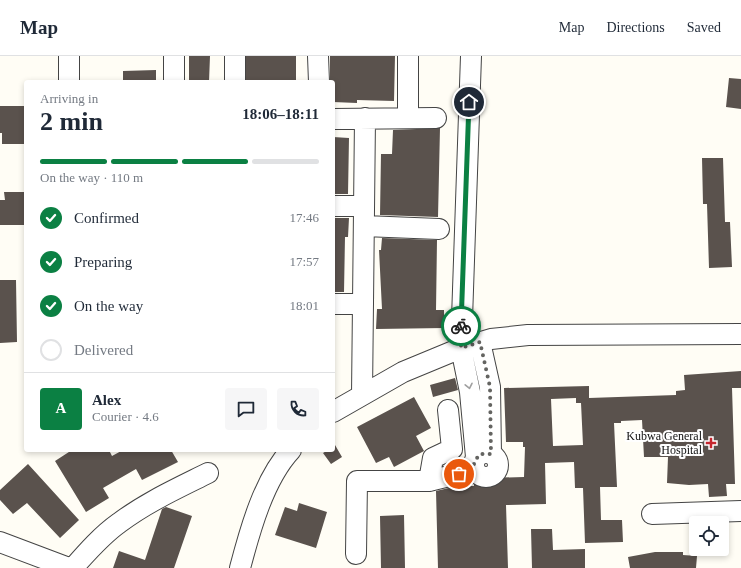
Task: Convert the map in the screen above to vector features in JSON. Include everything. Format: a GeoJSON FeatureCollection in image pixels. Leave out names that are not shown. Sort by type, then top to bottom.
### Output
{"type":"FeatureCollection","features":[{"type":"Feature","properties":{"kind":"street"},"geometry":{"type":"LineString","coordinates":[[68,80],[69,56]]}},
{"type":"Feature","properties":{"kind":"street"},"geometry":{"type":"LineString","coordinates":[[174,56],[174,80]]}},
{"type":"Feature","properties":{"kind":"street"},"geometry":{"type":"LineString","coordinates":[[235,56],[235,80]]}},
{"type":"Feature","properties":{"kind":"street"},"geometry":{"type":"LineString","coordinates":[[318,56],[319,80]]}},
{"type":"Feature","properties":{"kind":"street"},"geometry":{"type":"LineString","coordinates":[[408,56],[408,118]]}},
{"type":"Feature","properties":{"kind":"street"},"geometry":{"type":"LineString","coordinates":[[470,56],[461,348],[470,392],[480,460]]}},
{"type":"Feature","properties":{"kind":"street"},"geometry":{"type":"LineString","coordinates":[[335,118],[436,118]]}},
{"type":"Feature","properties":{"kind":"street"},"geometry":{"type":"LineString","coordinates":[[362,395],[365,118]]}},
{"type":"Feature","properties":{"kind":"street"},"geometry":{"type":"LineString","coordinates":[[335,206],[364,206]]}},
{"type":"Feature","properties":{"kind":"street"},"geometry":{"type":"LineString","coordinates":[[364,226],[439,229]]}},
{"type":"Feature","properties":{"kind":"street"},"geometry":{"type":"LineString","coordinates":[[335,304],[363,304]]}},
{"type":"Feature","properties":{"kind":"street"},"geometry":{"type":"LineString","coordinates":[[335,411],[403,372],[461,348],[480,342],[528,335],[741,334]]}},
{"type":"Feature","properties":{"kind":"street"},"geometry":{"type":"LineString","coordinates":[[480,342],[490,387],[480,460]]}},
{"type":"Feature","properties":{"kind":"street"},"geometry":{"type":"LineString","coordinates":[[429,481],[433,458],[452,449],[448,410]]}},
{"type":"Feature","properties":{"kind":"street"},"geometry":{"type":"LineString","coordinates":[[240,568],[264,494],[278,466],[289,452]]}},
{"type":"Feature","properties":{"kind":"street"},"geometry":{"type":"LineString","coordinates":[[356,554],[356,481],[429,481],[480,460]]}},
{"type":"Feature","properties":{"kind":"street"},"geometry":{"type":"LineString","coordinates":[[73,568],[98,541],[118,523],[141,508],[208,473]]}},
{"type":"Feature","properties":{"kind":"street"},"geometry":{"type":"LineString","coordinates":[[652,514],[741,511]]}},
{"type":"Feature","properties":{"kind":"street"},"geometry":{"type":"LineString","coordinates":[[0,542],[69,568]]}},
{"type":"Feature","properties":{"kind":"building"},"geometry":{"type":"Polygon","coordinates":[[[189,56],[210,56],[209,80],[189,80],[189,56]]]}},
{"type":"Feature","properties":{"kind":"building"},"geometry":{"type":"Polygon","coordinates":[[[246,56],[296,56],[296,80],[246,80],[246,56]]]}},
{"type":"Feature","properties":{"kind":"building"},"geometry":{"type":"Polygon","coordinates":[[[330,56],[395,56],[394,101],[357,100],[357,103],[335,102],[335,80],[330,80],[330,56]]]}},
{"type":"Feature","properties":{"kind":"building"},"geometry":{"type":"Polygon","coordinates":[[[156,70],[156,80],[123,80],[123,71],[156,70]]]}},
{"type":"Feature","properties":{"kind":"building"},"geometry":{"type":"Polygon","coordinates":[[[729,78],[741,79],[741,109],[726,107],[729,78]]]}},
{"type":"Feature","properties":{"kind":"building"},"geometry":{"type":"Polygon","coordinates":[[[0,106],[24,106],[24,144],[2,144],[2,133],[0,133],[0,106]]]}},
{"type":"Feature","properties":{"kind":"building"},"geometry":{"type":"Polygon","coordinates":[[[440,128],[438,217],[380,215],[381,154],[392,154],[393,130],[440,128]]]}},
{"type":"Feature","properties":{"kind":"building"},"geometry":{"type":"Polygon","coordinates":[[[335,137],[349,138],[348,194],[335,194],[335,137]]]}},
{"type":"Feature","properties":{"kind":"building"},"geometry":{"type":"Polygon","coordinates":[[[702,158],[723,158],[725,222],[730,222],[732,267],[709,268],[707,204],[703,204],[702,158]]]}},
{"type":"Feature","properties":{"kind":"building"},"geometry":{"type":"Polygon","coordinates":[[[4,192],[24,192],[24,225],[0,225],[0,200],[5,200],[4,192]]]}},
{"type":"Feature","properties":{"kind":"building"},"geometry":{"type":"Polygon","coordinates":[[[335,218],[349,218],[348,237],[345,237],[344,292],[335,292],[335,218]]]}},
{"type":"Feature","properties":{"kind":"building"},"geometry":{"type":"Polygon","coordinates":[[[382,238],[437,240],[436,310],[444,310],[444,328],[376,329],[377,309],[382,309],[379,250],[381,250],[382,238]]]}},
{"type":"Feature","properties":{"kind":"building"},"geometry":{"type":"Polygon","coordinates":[[[0,280],[16,280],[17,342],[0,343],[0,280]]]}},
{"type":"Feature","properties":{"kind":"building"},"geometry":{"type":"Polygon","coordinates":[[[741,371],[741,388],[732,388],[735,484],[726,484],[727,496],[709,497],[708,484],[689,485],[667,483],[668,457],[644,457],[642,420],[621,421],[621,423],[614,423],[617,487],[600,487],[601,520],[622,520],[623,542],[585,543],[583,488],[575,488],[574,462],[545,463],[546,504],[506,505],[508,568],[438,568],[436,491],[457,486],[474,486],[474,482],[482,478],[524,477],[525,447],[523,447],[523,442],[506,442],[504,388],[589,386],[589,398],[676,395],[676,391],[685,390],[684,375],[741,371]],[[576,398],[551,399],[553,446],[583,445],[581,403],[576,403],[576,398]]]}},
{"type":"Feature","properties":{"kind":"building"},"geometry":{"type":"Polygon","coordinates":[[[455,378],[458,390],[433,397],[430,385],[455,378]]]}},
{"type":"Feature","properties":{"kind":"building"},"geometry":{"type":"Polygon","coordinates":[[[414,397],[431,428],[416,436],[424,451],[394,467],[389,457],[376,463],[357,427],[414,397]]]}},
{"type":"Feature","properties":{"kind":"building"},"geometry":{"type":"Polygon","coordinates":[[[335,445],[342,457],[331,464],[323,453],[335,452],[335,445]]]}},
{"type":"Feature","properties":{"kind":"building"},"geometry":{"type":"Polygon","coordinates":[[[69,452],[110,452],[112,456],[119,452],[172,452],[178,462],[142,480],[136,469],[103,488],[109,498],[86,512],[55,461],[69,452]]]}},
{"type":"Feature","properties":{"kind":"building"},"geometry":{"type":"Polygon","coordinates":[[[28,464],[79,520],[60,538],[27,503],[13,514],[0,500],[0,490],[28,464]]]}},
{"type":"Feature","properties":{"kind":"building"},"geometry":{"type":"Polygon","coordinates":[[[299,503],[327,512],[316,548],[275,535],[285,507],[297,511],[299,503]]]}},
{"type":"Feature","properties":{"kind":"building"},"geometry":{"type":"Polygon","coordinates":[[[166,507],[192,516],[174,568],[113,568],[119,551],[145,560],[162,509],[166,507]]]}},
{"type":"Feature","properties":{"kind":"building"},"geometry":{"type":"Polygon","coordinates":[[[404,515],[405,568],[381,568],[380,516],[404,515]]]}},
{"type":"Feature","properties":{"kind":"building"},"geometry":{"type":"Polygon","coordinates":[[[531,529],[552,529],[553,550],[585,549],[585,568],[532,568],[531,529]]]}},
{"type":"Feature","properties":{"kind":"building"},"geometry":{"type":"Polygon","coordinates":[[[655,552],[683,552],[683,555],[697,556],[696,568],[630,568],[628,557],[655,552]]]}},
{"type":"Feature","properties":{"kind":"way so far"},"geometry":{"type":"LineString","coordinates":[[459,474],[474,470],[474,462],[476,457],[480,454],[491,454],[490,387],[480,342],[461,348],[461,326]]}},
{"type":"Feature","properties":{"kind":"place","name":"Kubwa General Hospital"},"geometry":{"type":"Point","coordinates":[711,443]}},
{"type":"Feature","properties":{"kind":"route"},"geometry":{"type":"LineString","coordinates":[[461,326],[469,102]]}}]}
